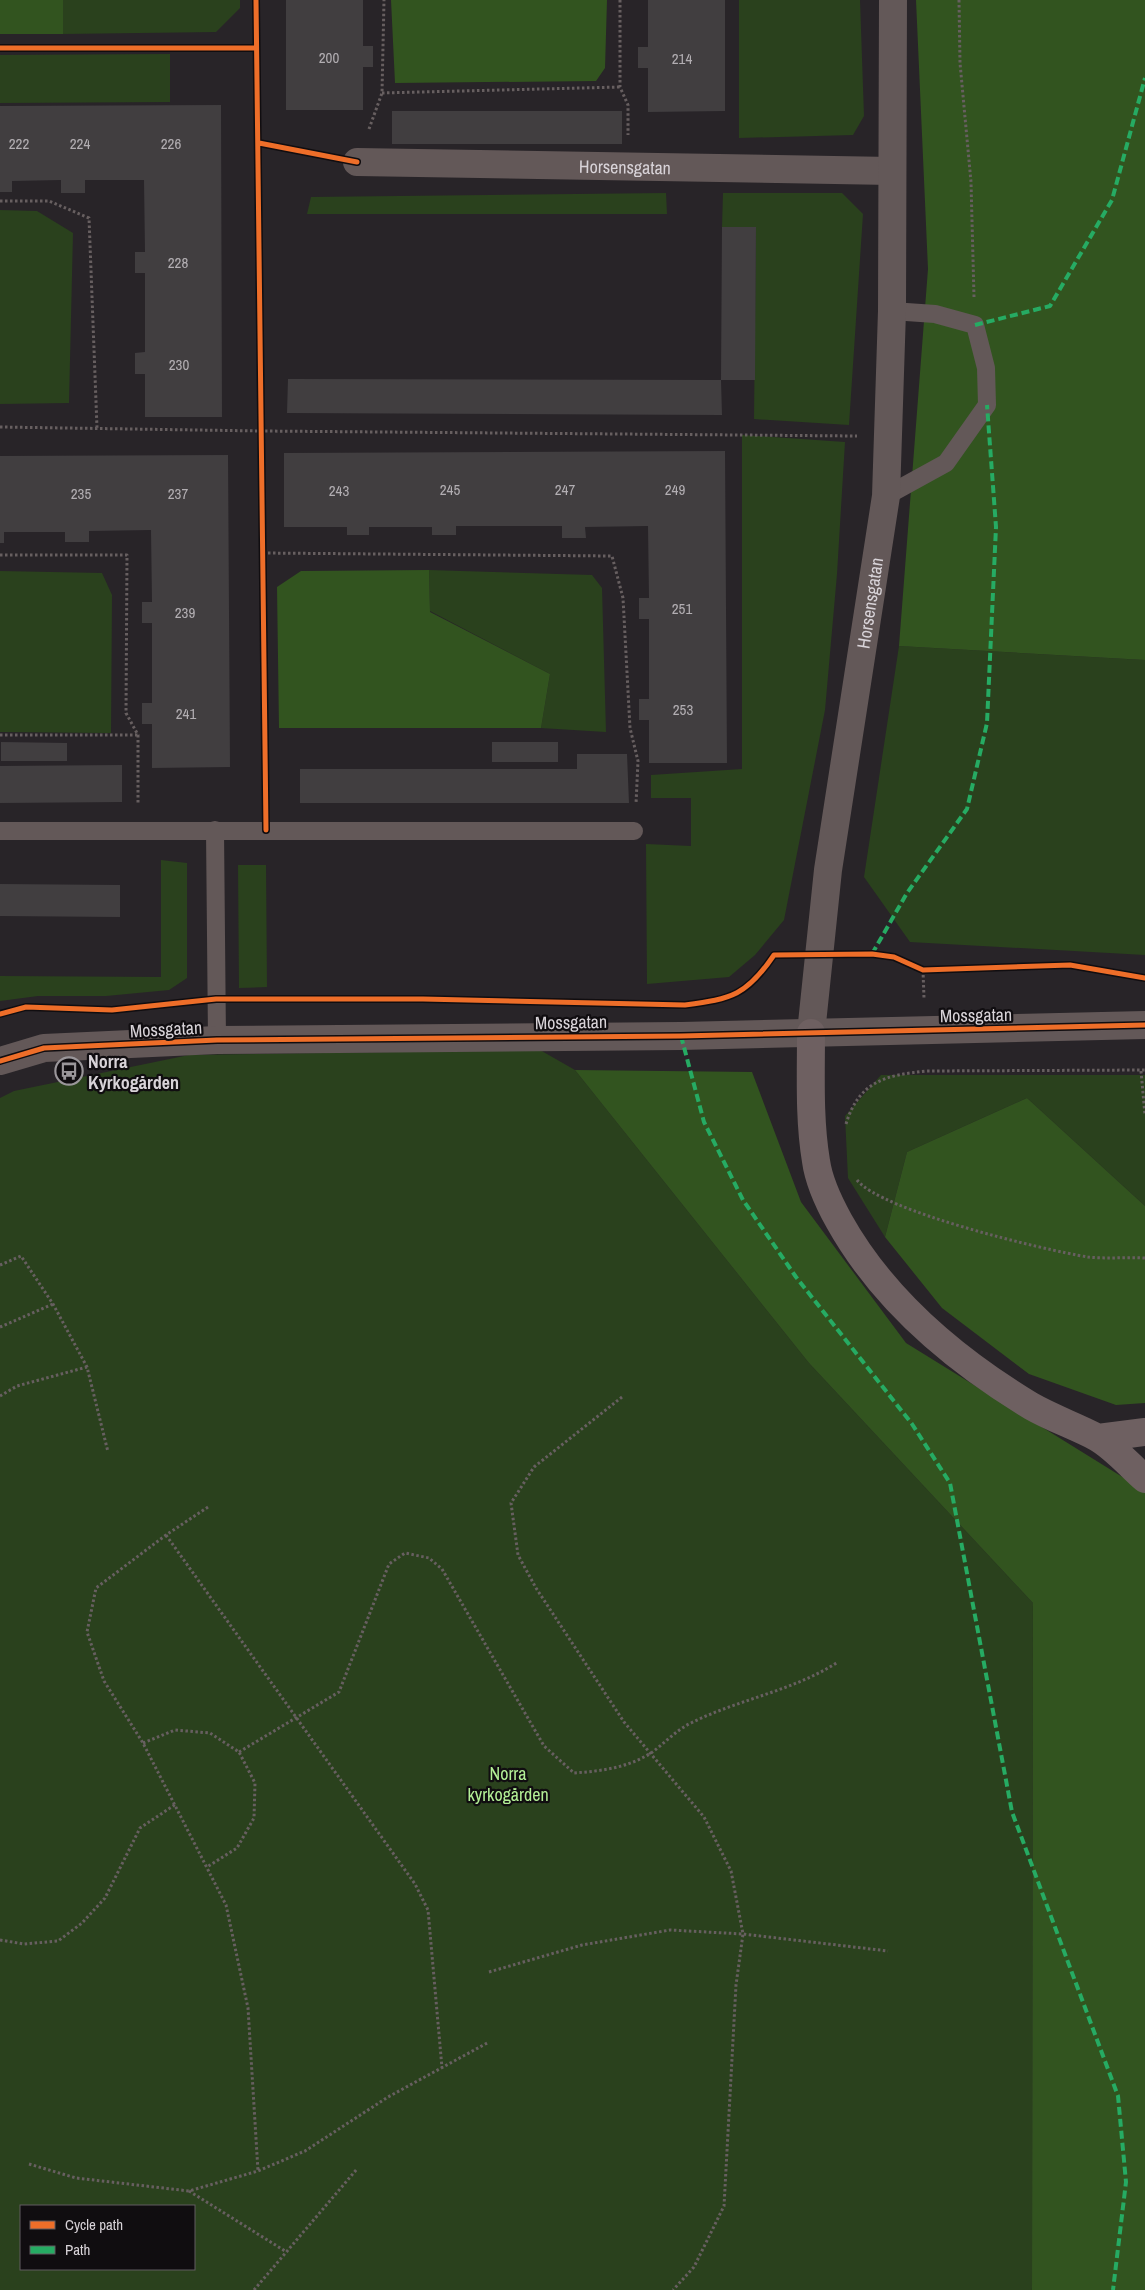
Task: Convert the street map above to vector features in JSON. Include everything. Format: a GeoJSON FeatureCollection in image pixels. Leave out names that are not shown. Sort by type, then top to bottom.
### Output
{"type":"FeatureCollection","features":[{"type":"Feature","properties":{"kind":"main road"},"geometry":{"type":"LineString","coordinates":[[811,1033],[811,1109],[816,1162],[827,1198],[851,1241],[879,1281],[929,1331],[982,1374],[1033,1407],[1098,1438],[1145,1479]]}},
{"type":"Feature","properties":{"kind":"main road"},"geometry":{"type":"LineString","coordinates":[[1098,1438],[1145,1432]]}},
{"type":"Feature","properties":{"kind":"street","name":"Horsensgatan"},"geometry":{"type":"LineString","coordinates":[[811,1033],[828,870],[886,496],[892,310],[893,0]]}},
{"type":"Feature","properties":{"kind":"street","name":"Horsensgatan"},"geometry":{"type":"LineString","coordinates":[[357,162],[892,171]]}},
{"type":"Feature","properties":{"kind":"street","name":"Mossgatan"},"geometry":{"type":"LineString","coordinates":[[0,1061],[44,1048],[217,1040],[811,1033],[1145,1025]]}},
{"type":"Feature","properties":{"kind":"lane"},"geometry":{"type":"LineString","coordinates":[[886,496],[946,462],[987,405],[986,368],[974,325],[936,314],[892,310]]}},
{"type":"Feature","properties":{"kind":"lane","name":"Mossgatan"},"geometry":{"type":"LineString","coordinates":[[215,830],[217,1040]]}},
{"type":"Feature","properties":{"kind":"lane"},"geometry":{"type":"LineString","coordinates":[[0,831],[634,831]]}},
{"type":"Feature","properties":{"kind":"path"},"geometry":{"type":"LineString","coordinates":[[357,162],[382,93],[384,0]]}},
{"type":"Feature","properties":{"kind":"path"},"geometry":{"type":"LineString","coordinates":[[620,0],[620,87],[628,105],[628,168]]}},
{"type":"Feature","properties":{"kind":"path"},"geometry":{"type":"LineString","coordinates":[[959,0],[960,63],[971,182],[974,325]]}},
{"type":"Feature","properties":{"kind":"path"},"geometry":{"type":"LineString","coordinates":[[382,93],[620,87]]}},
{"type":"Feature","properties":{"kind":"path"},"geometry":{"type":"LineString","coordinates":[[0,202],[49,201],[90,218],[97,428]]}},
{"type":"Feature","properties":{"kind":"path"},"geometry":{"type":"LineString","coordinates":[[0,427],[888,436]]}},
{"type":"Feature","properties":{"kind":"path"},"geometry":{"type":"LineString","coordinates":[[263,554],[612,556],[623,598],[630,728],[638,761],[634,831]]}},
{"type":"Feature","properties":{"kind":"path"},"geometry":{"type":"LineString","coordinates":[[0,555],[127,555],[126,713],[138,735],[139,831]]}},
{"type":"Feature","properties":{"kind":"path"},"geometry":{"type":"LineString","coordinates":[[0,735],[138,735]]}},
{"type":"Feature","properties":{"kind":"path"},"geometry":{"type":"LineString","coordinates":[[846,1126],[850,1109],[862,1093],[878,1080],[895,1074],[927,1072],[1143,1071],[1145,1115]]}},
{"type":"Feature","properties":{"kind":"path"},"geometry":{"type":"LineString","coordinates":[[854,1176],[859,1183],[880,1198],[991,1235],[1089,1257],[1145,1258]]}},
{"type":"Feature","properties":{"kind":"path"},"geometry":{"type":"LineString","coordinates":[[0,1265],[22,1256],[52,1304],[87,1367],[108,1452]]}},
{"type":"Feature","properties":{"kind":"path"},"geometry":{"type":"LineString","coordinates":[[0,1327],[52,1304]]}},
{"type":"Feature","properties":{"kind":"path"},"geometry":{"type":"LineString","coordinates":[[0,1396],[18,1386],[87,1367]]}},
{"type":"Feature","properties":{"kind":"path"},"geometry":{"type":"LineString","coordinates":[[622,1397],[534,1467],[511,1503],[518,1556],[536,1588],[624,1722],[704,1817],[730,1871],[743,1934],[736,1985],[724,2206],[694,2267],[673,2290]]}},
{"type":"Feature","properties":{"kind":"path"},"geometry":{"type":"LineString","coordinates":[[208,1507],[166,1534],[96,1588],[87,1632],[104,1681],[143,1743],[176,1804],[226,1905],[248,2008],[258,2171]]}},
{"type":"Feature","properties":{"kind":"path"},"geometry":{"type":"LineString","coordinates":[[166,1534],[415,1884],[428,1910],[442,2068]]}},
{"type":"Feature","properties":{"kind":"path"},"geometry":{"type":"LineString","coordinates":[[239,1752],[339,1692],[389,1564],[405,1553],[429,1558],[442,1569],[544,1746],[574,1773],[605,1771],[630,1763],[650,1753],[690,1724],[815,1677],[838,1662]]}},
{"type":"Feature","properties":{"kind":"path"},"geometry":{"type":"LineString","coordinates":[[143,1743],[175,1730],[210,1732],[239,1752],[255,1783],[254,1818],[237,1848],[207,1866]]}},
{"type":"Feature","properties":{"kind":"path"},"geometry":{"type":"LineString","coordinates":[[0,1940],[24,1944],[58,1941],[82,1923],[105,1898],[140,1828],[176,1804]]}},
{"type":"Feature","properties":{"kind":"path"},"geometry":{"type":"LineString","coordinates":[[489,1972],[582,1945],[670,1930],[743,1934],[888,1952]]}},
{"type":"Feature","properties":{"kind":"path"},"geometry":{"type":"LineString","coordinates":[[29,2164],[76,2178],[189,2191],[258,2171],[305,2151],[388,2098],[489,2042]]}},
{"type":"Feature","properties":{"kind":"path"},"geometry":{"type":"LineString","coordinates":[[254,2290],[285,2251],[357,2169]]}},
{"type":"Feature","properties":{"kind":"path"},"geometry":{"type":"LineString","coordinates":[[189,2191],[285,2251]]}},
{"type":"Feature","properties":{"kind":"green space"},"geometry":{"type":"Polygon","coordinates":[[[0,0],[63,0],[63,34],[0,34],[0,0]]]}},
{"type":"Feature","properties":{"kind":"green space"},"geometry":{"type":"Polygon","coordinates":[[[63,0],[240,0],[240,8],[216,32],[63,34],[63,0]]]}},
{"type":"Feature","properties":{"kind":"green space"},"geometry":{"type":"Polygon","coordinates":[[[391,0],[607,0],[605,68],[596,81],[395,83],[391,0]]]}},
{"type":"Feature","properties":{"kind":"green space"},"geometry":{"type":"Polygon","coordinates":[[[739,0],[860,0],[864,116],[853,135],[739,138],[739,0]]]}},
{"type":"Feature","properties":{"kind":"green space"},"geometry":{"type":"Polygon","coordinates":[[[916,0],[1145,0],[1145,660],[899,646],[928,269],[916,0]]]}},
{"type":"Feature","properties":{"kind":"green space"},"geometry":{"type":"Polygon","coordinates":[[[170,54],[170,102],[0,103],[0,55],[170,54]]]}},
{"type":"Feature","properties":{"kind":"green space"},"geometry":{"type":"Polygon","coordinates":[[[666,193],[667,214],[307,214],[311,197],[666,193]]]}},
{"type":"Feature","properties":{"kind":"green space"},"geometry":{"type":"Polygon","coordinates":[[[723,193],[842,193],[863,214],[849,425],[754,419],[756,227],[722,227],[723,193]]]}},
{"type":"Feature","properties":{"kind":"green space"},"geometry":{"type":"Polygon","coordinates":[[[0,210],[37,211],[73,233],[69,403],[0,404],[0,210]]]}},
{"type":"Feature","properties":{"kind":"green space"},"geometry":{"type":"Polygon","coordinates":[[[742,435],[845,442],[837,574],[825,710],[784,920],[755,955],[729,977],[647,984],[646,844],[691,846],[691,798],[651,798],[651,775],[742,769],[742,435]]]}},
{"type":"Feature","properties":{"kind":"green space"},"geometry":{"type":"Polygon","coordinates":[[[429,570],[592,575],[602,588],[606,732],[541,728],[550,674],[430,611],[429,570]]]}},
{"type":"Feature","properties":{"kind":"green space"},"geometry":{"type":"Polygon","coordinates":[[[429,570],[430,612],[550,674],[541,728],[279,728],[277,587],[301,571],[429,570]]]}},
{"type":"Feature","properties":{"kind":"green space"},"geometry":{"type":"Polygon","coordinates":[[[0,571],[102,573],[112,595],[111,733],[0,732],[0,571]]]}},
{"type":"Feature","properties":{"kind":"green space"},"geometry":{"type":"Polygon","coordinates":[[[899,646],[1145,660],[1145,955],[910,942],[864,877],[899,646]]]}},
{"type":"Feature","properties":{"kind":"green space"},"geometry":{"type":"Polygon","coordinates":[[[161,860],[187,863],[187,978],[169,990],[106,996],[38,996],[0,1001],[0,976],[161,977],[161,860]]]}},
{"type":"Feature","properties":{"kind":"green space"},"geometry":{"type":"Polygon","coordinates":[[[238,865],[266,865],[267,987],[239,988],[238,865]]]}},
{"type":"Feature","properties":{"kind":"green space","name":"Norra kyrkogården"},"geometry":{"type":"Polygon","coordinates":[[[540,1050],[575,1070],[809,1363],[1033,1603],[1032,2290],[0,2290],[0,1098],[14,1091],[189,1055],[540,1050]]]}},
{"type":"Feature","properties":{"kind":"green space"},"geometry":{"type":"Polygon","coordinates":[[[575,1070],[752,1072],[801,1202],[906,1343],[1145,1491],[1145,2290],[1032,2290],[1033,1603],[809,1363],[575,1070]]]}},
{"type":"Feature","properties":{"kind":"green space"},"geometry":{"type":"Polygon","coordinates":[[[881,1075],[1145,1075],[1145,1206],[1027,1098],[907,1152],[885,1237],[848,1178],[845,1116],[881,1075]]]}},
{"type":"Feature","properties":{"kind":"green space"},"geometry":{"type":"Polygon","coordinates":[[[1027,1098],[1145,1206],[1145,1403],[1116,1405],[1029,1374],[942,1308],[885,1237],[907,1152],[1027,1098]]]}},
{"type":"Feature","properties":{"kind":"building"},"geometry":{"type":"Polygon","coordinates":[[[286,0],[363,0],[363,46],[373,46],[373,67],[363,67],[363,110],[286,110],[286,0]]]}},
{"type":"Feature","properties":{"kind":"building"},"geometry":{"type":"Polygon","coordinates":[[[648,0],[725,0],[725,111],[648,112],[648,68],[638,68],[638,47],[648,47],[648,0]]]}},
{"type":"Feature","properties":{"kind":"building"},"geometry":{"type":"Polygon","coordinates":[[[221,105],[222,417],[145,417],[145,374],[135,374],[135,353],[145,352],[145,273],[135,273],[135,252],[145,252],[144,180],[85,180],[85,193],[61,193],[61,180],[12,181],[12,192],[0,192],[0,106],[221,105]]]}},
{"type":"Feature","properties":{"kind":"building"},"geometry":{"type":"Polygon","coordinates":[[[392,111],[622,111],[622,144],[392,144],[392,111]]]}},
{"type":"Feature","properties":{"kind":"building"},"geometry":{"type":"Polygon","coordinates":[[[722,227],[756,227],[755,380],[721,380],[722,227]]]}},
{"type":"Feature","properties":{"kind":"building"},"geometry":{"type":"Polygon","coordinates":[[[288,379],[721,380],[722,415],[287,413],[288,379]]]}},
{"type":"Feature","properties":{"kind":"building"},"geometry":{"type":"Polygon","coordinates":[[[725,451],[727,763],[649,763],[649,720],[639,720],[639,699],[649,699],[649,619],[639,619],[639,598],[649,598],[648,526],[585,527],[586,538],[562,538],[562,526],[456,526],[456,535],[432,535],[432,527],[369,527],[369,535],[347,535],[347,527],[284,527],[284,453],[725,451]]]}},
{"type":"Feature","properties":{"kind":"building"},"geometry":{"type":"Polygon","coordinates":[[[228,455],[230,767],[152,768],[152,724],[142,724],[142,703],[152,703],[152,623],[142,623],[142,602],[152,602],[151,530],[89,531],[89,542],[65,542],[65,532],[4,532],[4,543],[0,543],[0,456],[228,455]]]}},
{"type":"Feature","properties":{"kind":"building"},"geometry":{"type":"Polygon","coordinates":[[[1,742],[67,743],[67,761],[1,761],[1,742]]]}},
{"type":"Feature","properties":{"kind":"building"},"geometry":{"type":"Polygon","coordinates":[[[492,742],[558,742],[558,762],[492,762],[492,742]]]}},
{"type":"Feature","properties":{"kind":"building"},"geometry":{"type":"Polygon","coordinates":[[[577,754],[627,754],[629,803],[300,803],[300,769],[577,769],[577,754]]]}},
{"type":"Feature","properties":{"kind":"building"},"geometry":{"type":"Polygon","coordinates":[[[122,765],[122,802],[0,803],[0,766],[122,765]]]}},
{"type":"Feature","properties":{"kind":"building"},"geometry":{"type":"Polygon","coordinates":[[[0,884],[120,885],[120,917],[0,916],[0,884]]]}},
{"type":"Feature","properties":{"kind":"marked path"},"geometry":{"type":"LineString","coordinates":[[975,325],[1050,306],[1112,200],[1145,78]]}},
{"type":"Feature","properties":{"kind":"marked path"},"geometry":{"type":"LineString","coordinates":[[872,954],[907,893],[967,809],[987,723],[996,527],[987,405]]}},
{"type":"Feature","properties":{"kind":"marked path"},"geometry":{"type":"LineString","coordinates":[[681,1036],[704,1122],[743,1200],[796,1277],[912,1424],[950,1483],[1012,1812],[1118,2096],[1126,2182],[1113,2290]]}},
{"type":"Feature","properties":{"kind":"cycle path"},"geometry":{"type":"LineString","coordinates":[[256,0],[266,830]]}},
{"type":"Feature","properties":{"kind":"cycle path"},"geometry":{"type":"LineString","coordinates":[[0,48],[255,48]]}},
{"type":"Feature","properties":{"kind":"cycle path"},"geometry":{"type":"LineString","coordinates":[[259,143],[357,162]]}},
{"type":"Feature","properties":{"kind":"cycle path"},"geometry":{"type":"LineString","coordinates":[[0,1014],[26,1007],[112,1010],[216,999],[423,999],[685,1005],[715,1000],[737,993],[755,979],[774,955],[872,954],[894,957],[923,970],[1070,965],[1145,978]]}},
{"type":"Feature","properties":{"kind":"cycle path"},"geometry":{"type":"LineString","coordinates":[[0,1061],[44,1048],[217,1040],[681,1036],[1145,1025]]}},
{"type":"Feature","properties":{"kind":"place","name":"Norra Kyrkogården"},"geometry":{"type":"Point","coordinates":[69,1071]}}]}
